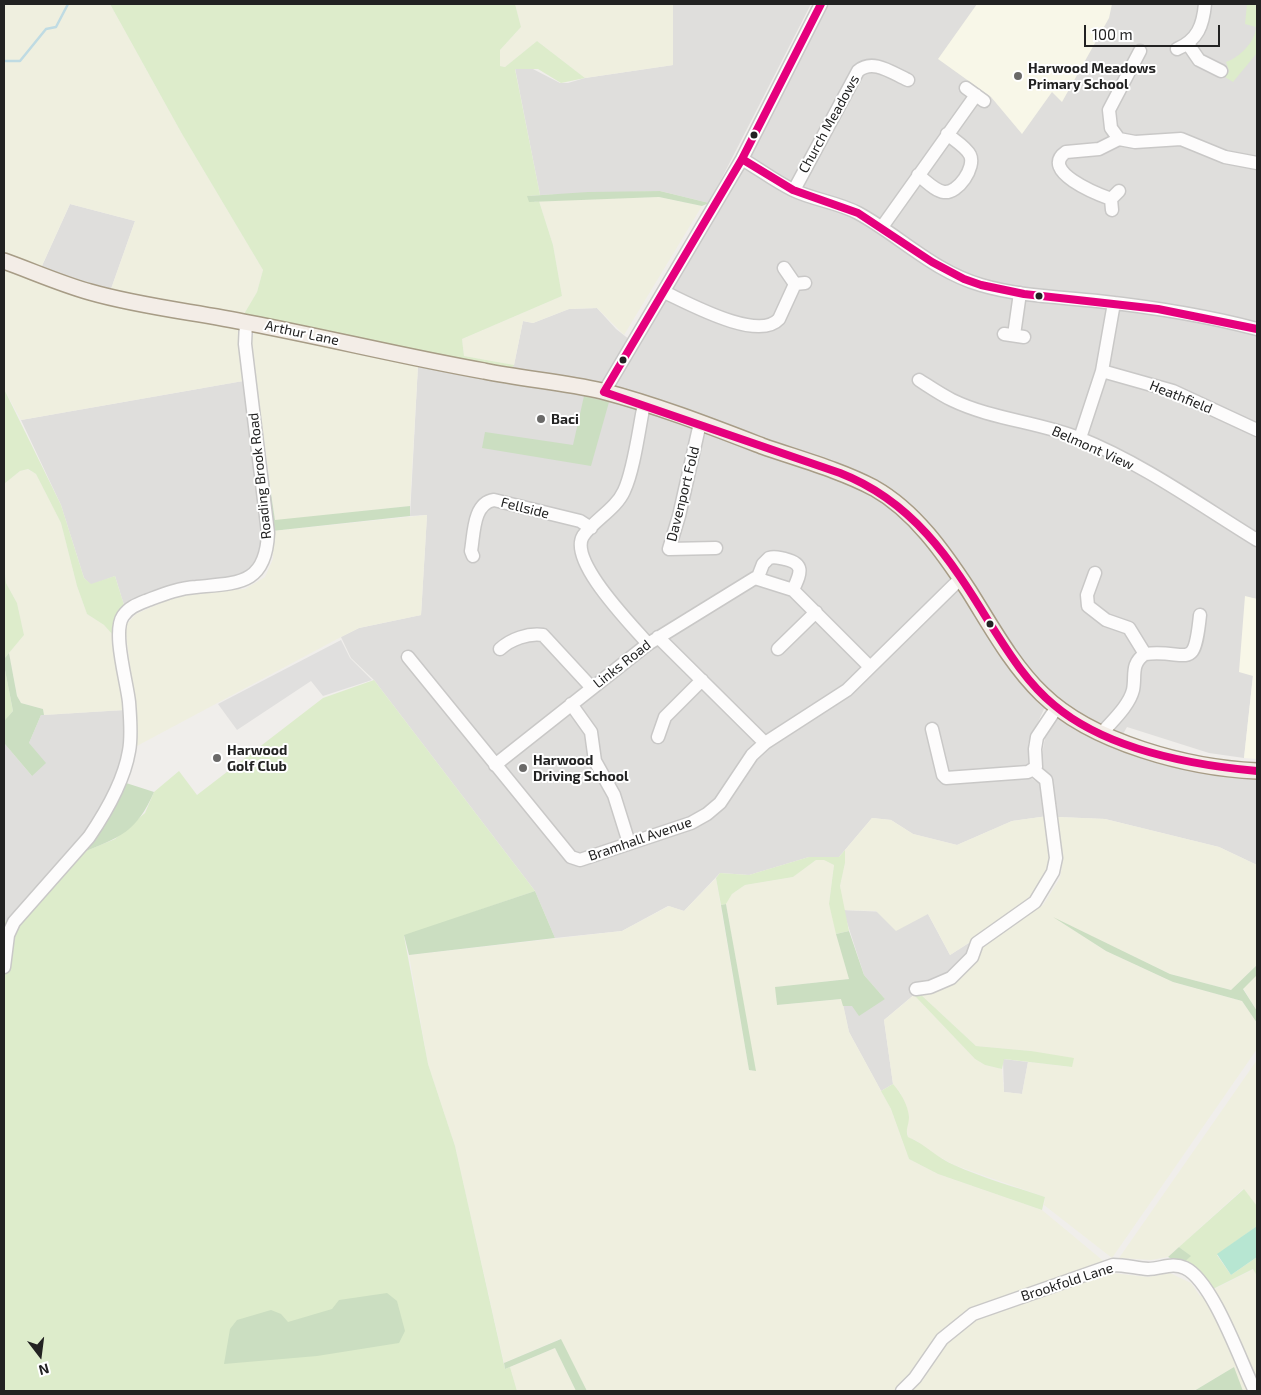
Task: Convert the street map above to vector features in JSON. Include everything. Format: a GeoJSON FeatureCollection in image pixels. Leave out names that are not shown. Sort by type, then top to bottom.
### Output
{"type":"FeatureCollection","features":[{"type":"Feature","properties":{"kind":"main road","name":"Arthur Lane"},"geometry":{"type":"LineString","coordinates":[[4,261],[88,291],[480,371],[604,392],[700,423],[874,488],[898,505],[923,528],[960,578],[1011,656],[1031,682],[1057,708],[1102,733],[1150,751],[1199,765],[1257,771]]}},
{"type":"Feature","properties":{"kind":"street"},"geometry":{"type":"LineString","coordinates":[[604,392],[742,159],[821,4]]}},
{"type":"Feature","properties":{"kind":"street"},"geometry":{"type":"LineString","coordinates":[[1205,4],[1202,24],[1183,46],[1199,60],[1217,70],[1221,56]]}},
{"type":"Feature","properties":{"kind":"street"},"geometry":{"type":"LineString","coordinates":[[1119,139],[1111,128],[1109,110],[1140,61]]}},
{"type":"Feature","properties":{"kind":"street","name":"Church Meadows"},"geometry":{"type":"LineString","coordinates":[[794,190],[858,72],[865,66],[875,66],[903,75]]}},
{"type":"Feature","properties":{"kind":"street"},"geometry":{"type":"LineString","coordinates":[[882,227],[975,95]]}},
{"type":"Feature","properties":{"kind":"street"},"geometry":{"type":"LineString","coordinates":[[918,175],[939,190],[949,192],[956,188],[970,169],[972,160],[968,152],[947,134]]}},
{"type":"Feature","properties":{"kind":"street"},"geometry":{"type":"LineString","coordinates":[[1114,200],[1068,178],[1061,171],[1059,163],[1066,152],[1099,149],[1119,139],[1135,142],[1181,138],[1217,154],[1257,163]]}},
{"type":"Feature","properties":{"kind":"street"},"geometry":{"type":"LineString","coordinates":[[742,159],[794,190],[848,208],[882,227],[927,260],[954,275],[980,285],[1020,292],[1208,316],[1257,329]]}},
{"type":"Feature","properties":{"kind":"street"},"geometry":{"type":"LineString","coordinates":[[664,292],[735,322],[760,328],[773,328],[800,284],[784,268]]}},
{"type":"Feature","properties":{"kind":"street"},"geometry":{"type":"LineString","coordinates":[[1014,335],[1020,292]]}},
{"type":"Feature","properties":{"kind":"street"},"geometry":{"type":"LineString","coordinates":[[1080,438],[1102,371],[1114,303]]}},
{"type":"Feature","properties":{"kind":"street","name":"Roading Brook Road"},"geometry":{"type":"LineString","coordinates":[[4,967],[8,935],[14,922],[84,843],[99,822],[118,784],[129,754],[129,703],[118,631],[121,618],[132,607],[169,592],[196,587],[226,586],[247,579],[256,573],[266,556],[268,533],[245,344],[246,322]]}},
{"type":"Feature","properties":{"kind":"street","name":"Heathfield"},"geometry":{"type":"LineString","coordinates":[[1102,371],[1172,391],[1257,430]]}},
{"type":"Feature","properties":{"kind":"street","name":"Belmont View"},"geometry":{"type":"LineString","coordinates":[[919,380],[952,400],[974,408],[1080,438],[1142,469],[1257,540]]}},
{"type":"Feature","properties":{"kind":"street"},"geometry":{"type":"LineString","coordinates":[[644,404],[624,492],[582,539],[582,557],[603,591],[653,641],[702,680],[765,743]]}},
{"type":"Feature","properties":{"kind":"street","name":"Davenport Fold"},"geometry":{"type":"LineString","coordinates":[[700,423],[679,516],[669,549],[716,548]]}},
{"type":"Feature","properties":{"kind":"street","name":"Fellside"},"geometry":{"type":"LineString","coordinates":[[473,556],[471,551],[479,509],[488,500],[580,521],[591,528]]}},
{"type":"Feature","properties":{"kind":"street"},"geometry":{"type":"LineString","coordinates":[[793,590],[800,573],[798,564],[794,561],[776,557],[769,558],[763,564],[758,578],[793,590],[870,667]]}},
{"type":"Feature","properties":{"kind":"street","name":"Links Road"},"geometry":{"type":"LineString","coordinates":[[495,765],[653,641],[752,579],[758,578]]}},
{"type":"Feature","properties":{"kind":"street","name":"Bramhall Avenue"},"geometry":{"type":"LineString","coordinates":[[408,657],[571,857],[575,860],[584,859],[708,814],[720,803],[752,755],[765,743],[836,699],[960,578]]}},
{"type":"Feature","properties":{"kind":"street"},"geometry":{"type":"LineString","coordinates":[[1094,581],[1086,601],[1091,610],[1106,620],[1129,628],[1145,654]]}},
{"type":"Feature","properties":{"kind":"street"},"geometry":{"type":"LineString","coordinates":[[779,645],[816,612]]}},
{"type":"Feature","properties":{"kind":"street"},"geometry":{"type":"LineString","coordinates":[[1102,733],[1132,694],[1134,669],[1140,657],[1145,654],[1187,655],[1195,649],[1194,629],[1200,615]]}},
{"type":"Feature","properties":{"kind":"street"},"geometry":{"type":"LineString","coordinates":[[499,650],[508,642],[530,635],[543,635],[592,688]]}},
{"type":"Feature","properties":{"kind":"street"},"geometry":{"type":"LineString","coordinates":[[658,738],[665,717],[702,680]]}},
{"type":"Feature","properties":{"kind":"street"},"geometry":{"type":"LineString","coordinates":[[571,704],[591,732],[595,762],[614,795],[629,843]]}},
{"type":"Feature","properties":{"kind":"street"},"geometry":{"type":"LineString","coordinates":[[1034,770],[1036,765],[1035,749],[1038,737],[1057,708]]}},
{"type":"Feature","properties":{"kind":"street"},"geometry":{"type":"LineString","coordinates":[[932,729],[943,774],[946,778],[1019,773],[1034,770]]}},
{"type":"Feature","properties":{"kind":"street"},"geometry":{"type":"LineString","coordinates":[[916,990],[930,987],[957,974],[972,957],[977,943],[1030,908],[1049,879],[1056,858],[1052,811],[1046,780],[1034,770]]}},
{"type":"Feature","properties":{"kind":"street","name":"Brookfold Lane"},"geometry":{"type":"LineString","coordinates":[[902,1391],[915,1378],[942,1339],[973,1314],[1113,1265],[1149,1269],[1173,1265],[1184,1268],[1197,1277],[1212,1298],[1255,1391]]}},
{"type":"Feature","properties":{"kind":"shaded area"},"geometry":{"type":"Polygon","coordinates":[[[673,4],[811,4],[709,203],[660,191],[540,195],[515,68],[531,68],[560,83],[568,83],[585,78],[673,65],[673,4]]]}},
{"type":"Feature","properties":{"kind":"shaded area"},"geometry":{"type":"Polygon","coordinates":[[[829,4],[1257,4],[1257,599],[1245,597],[1253,675],[1244,758],[1209,753],[1127,727],[1123,734],[1064,706],[1044,709],[1028,744],[1029,777],[1042,785],[1048,816],[1012,821],[957,845],[913,834],[891,820],[872,818],[839,857],[809,857],[749,875],[720,873],[684,911],[668,906],[622,931],[555,938],[535,891],[374,680],[351,658],[341,637],[359,628],[421,615],[427,515],[410,516],[418,365],[514,365],[523,321],[533,323],[569,309],[597,308],[616,329],[639,347],[722,201],[829,4]]]}},
{"type":"Feature","properties":{"kind":"shaded area","name":"Harwood Meadows Primary School"},"geometry":{"type":"Polygon","coordinates":[[[977,4],[1112,4],[1109,18],[1062,102],[1052,92],[1022,134],[991,97],[938,59],[977,4]]]}},
{"type":"Feature","properties":{"kind":"shaded area"},"geometry":{"type":"Polygon","coordinates":[[[70,204],[135,221],[111,289],[41,268],[70,204]]]}},
{"type":"Feature","properties":{"kind":"shaded area"},"geometry":{"type":"Polygon","coordinates":[[[243,381],[262,536],[261,551],[249,569],[232,580],[177,583],[124,605],[115,576],[91,585],[84,578],[61,505],[21,420],[243,381]]]}},
{"type":"Feature","properties":{"kind":"shaded area"},"geometry":{"type":"Polygon","coordinates":[[[1245,596],[1257,599],[1257,759],[1244,758],[1253,676],[1239,672],[1245,596]]]}},
{"type":"Feature","properties":{"kind":"shaded area"},"geometry":{"type":"Polygon","coordinates":[[[341,640],[350,658],[372,680],[323,696],[311,681],[237,730],[218,704],[341,640]]]}},
{"type":"Feature","properties":{"kind":"shaded area"},"geometry":{"type":"Polygon","coordinates":[[[124,710],[123,759],[104,806],[79,839],[5,923],[4,743],[32,776],[29,743],[41,715],[124,710]]]}},
{"type":"Feature","properties":{"kind":"shaded area"},"geometry":{"type":"Polygon","coordinates":[[[1057,714],[1102,740],[1196,772],[1257,780],[1257,865],[1219,847],[1105,819],[1058,817],[1053,784],[1040,766],[1047,726],[1057,714]]]}},
{"type":"Feature","properties":{"kind":"shaded area"},"geometry":{"type":"Polygon","coordinates":[[[843,910],[928,914],[950,955],[975,939],[975,959],[916,993],[884,1020],[893,1084],[881,1091],[849,1032],[843,1006],[885,999],[864,975],[843,910]]]}},
{"type":"Feature","properties":{"kind":"shaded area"},"geometry":{"type":"Polygon","coordinates":[[[1003,1059],[1028,1062],[1022,1094],[1004,1092],[1003,1059]]]}},
{"type":"Feature","properties":{"kind":"green space"},"geometry":{"type":"Polygon","coordinates":[[[4,4],[110,4],[182,134],[263,270],[257,292],[244,314],[111,289],[135,221],[70,204],[41,268],[4,255],[4,4]]]}},
{"type":"Feature","properties":{"kind":"green space"},"geometry":{"type":"Polygon","coordinates":[[[110,4],[515,4],[521,27],[500,50],[500,66],[505,67],[537,41],[585,78],[561,83],[538,69],[515,69],[540,195],[528,196],[535,202],[539,201],[553,245],[562,296],[462,339],[464,356],[514,365],[512,368],[432,355],[244,314],[257,292],[263,270],[182,134],[110,4]]]}},
{"type":"Feature","properties":{"kind":"green space"},"geometry":{"type":"Polygon","coordinates":[[[515,4],[673,4],[673,65],[585,78],[537,41],[505,67],[500,66],[500,50],[521,27],[515,4]]]}},
{"type":"Feature","properties":{"kind":"green space"},"geometry":{"type":"Polygon","coordinates":[[[1247,4],[1257,4],[1257,53],[1233,82],[1225,77],[1229,71],[1226,62],[1236,57],[1246,48],[1253,38],[1256,27],[1245,24],[1247,4]]]}},
{"type":"Feature","properties":{"kind":"green space"},"geometry":{"type":"Polygon","coordinates":[[[660,191],[709,203],[702,206],[659,197],[529,202],[527,196],[588,192],[660,191]]]}},
{"type":"Feature","properties":{"kind":"green space"},"geometry":{"type":"Polygon","coordinates":[[[659,197],[702,206],[624,335],[597,308],[569,309],[533,323],[523,321],[514,365],[464,356],[462,339],[562,296],[553,245],[539,201],[659,197]]]}},
{"type":"Feature","properties":{"kind":"green space"},"geometry":{"type":"Polygon","coordinates":[[[4,265],[238,324],[243,381],[21,420],[4,389],[4,265]]]}},
{"type":"Feature","properties":{"kind":"green space"},"geometry":{"type":"Polygon","coordinates":[[[255,331],[418,365],[410,506],[275,521],[251,340],[255,331]]]}},
{"type":"Feature","properties":{"kind":"green space"},"geometry":{"type":"Polygon","coordinates":[[[4,389],[61,505],[84,578],[91,584],[115,576],[124,605],[116,616],[112,634],[104,625],[87,614],[77,586],[61,523],[36,474],[28,469],[20,471],[4,484],[4,389]]]}},
{"type":"Feature","properties":{"kind":"green space"},"geometry":{"type":"Polygon","coordinates":[[[584,396],[609,402],[591,466],[482,448],[485,432],[573,445],[584,396]]]}},
{"type":"Feature","properties":{"kind":"green space"},"geometry":{"type":"Polygon","coordinates":[[[27,469],[36,474],[61,523],[77,586],[87,614],[104,625],[112,634],[123,692],[124,710],[44,715],[43,709],[21,703],[17,696],[9,653],[24,635],[17,603],[6,583],[4,565],[4,484],[20,471],[27,469]]]}},
{"type":"Feature","properties":{"kind":"green space"},"geometry":{"type":"Polygon","coordinates":[[[268,473],[275,520],[410,506],[410,516],[272,531],[268,473]]]}},
{"type":"Feature","properties":{"kind":"green space"},"geometry":{"type":"Polygon","coordinates":[[[427,515],[421,615],[359,628],[135,747],[134,700],[125,626],[136,614],[185,592],[245,589],[265,577],[273,559],[272,531],[427,515]]]}},
{"type":"Feature","properties":{"kind":"green space"},"geometry":{"type":"Polygon","coordinates":[[[4,565],[6,583],[17,603],[24,635],[4,659],[4,565]]]}},
{"type":"Feature","properties":{"kind":"green space"},"geometry":{"type":"Polygon","coordinates":[[[9,653],[17,696],[21,703],[43,709],[44,715],[41,715],[29,743],[46,763],[32,776],[4,743],[4,721],[13,711],[4,665],[4,659],[9,653]]]}},
{"type":"Feature","properties":{"kind":"green space"},"geometry":{"type":"Polygon","coordinates":[[[4,665],[13,711],[4,721],[4,665]]]}},
{"type":"Feature","properties":{"kind":"green space","name":"Harwood Golf Club"},"geometry":{"type":"Polygon","coordinates":[[[374,680],[535,891],[404,936],[428,1064],[455,1146],[505,1369],[510,1367],[517,1391],[4,1391],[4,921],[20,922],[81,853],[115,839],[145,813],[154,792],[179,771],[197,795],[323,698],[374,680]]]}},
{"type":"Feature","properties":{"kind":"green space"},"geometry":{"type":"Polygon","coordinates":[[[123,782],[154,792],[147,806],[140,817],[125,832],[81,853],[123,782]]]}},
{"type":"Feature","properties":{"kind":"green space"},"geometry":{"type":"Polygon","coordinates":[[[1048,816],[1051,867],[1030,904],[950,955],[928,914],[896,931],[876,911],[843,910],[840,886],[845,863],[845,850],[872,818],[891,820],[913,834],[957,845],[1012,821],[1048,816]]]}},
{"type":"Feature","properties":{"kind":"green space"},"geometry":{"type":"Polygon","coordinates":[[[1058,817],[1105,819],[1219,847],[1257,865],[1257,965],[1231,990],[1170,974],[1058,920],[1106,951],[1173,982],[1242,1001],[1257,1023],[1257,1049],[1112,1258],[1044,1205],[1045,1197],[954,1165],[908,1137],[901,1094],[893,1084],[884,1020],[914,995],[975,1059],[985,1065],[1002,1069],[1004,1092],[1022,1094],[1028,1062],[1071,1067],[1031,1051],[976,1046],[919,993],[929,991],[980,946],[1043,905],[1060,878],[1063,859],[1058,817]]]}},
{"type":"Feature","properties":{"kind":"green space"},"geometry":{"type":"Polygon","coordinates":[[[845,850],[845,863],[840,886],[849,931],[836,934],[829,904],[834,865],[824,860],[816,860],[793,877],[745,885],[732,894],[726,904],[721,905],[716,878],[720,873],[749,875],[809,857],[839,857],[845,850]]]}},
{"type":"Feature","properties":{"kind":"green space"},"geometry":{"type":"Polygon","coordinates":[[[816,860],[824,860],[834,865],[829,904],[849,979],[776,987],[777,1005],[842,999],[849,1032],[891,1109],[909,1159],[938,1174],[1042,1210],[1107,1264],[973,1310],[898,1391],[587,1391],[560,1339],[504,1363],[455,1146],[428,1064],[409,955],[622,931],[669,906],[684,911],[716,878],[749,1070],[755,1071],[726,904],[732,894],[745,885],[793,877],[816,860]]]}},
{"type":"Feature","properties":{"kind":"green space"},"geometry":{"type":"Polygon","coordinates":[[[535,891],[555,938],[409,955],[404,935],[535,891]]]}},
{"type":"Feature","properties":{"kind":"green space"},"geometry":{"type":"Polygon","coordinates":[[[726,904],[756,1071],[749,1070],[721,905],[726,904]]]}},
{"type":"Feature","properties":{"kind":"green space"},"geometry":{"type":"Polygon","coordinates":[[[1053,917],[1170,974],[1231,990],[1257,965],[1257,975],[1243,989],[1257,1011],[1257,1023],[1242,1001],[1173,982],[1106,951],[1053,917]]]}},
{"type":"Feature","properties":{"kind":"green space"},"geometry":{"type":"Polygon","coordinates":[[[849,931],[864,975],[885,999],[859,1016],[852,1006],[843,1006],[841,999],[777,1005],[775,987],[849,979],[836,934],[849,931]]]}},
{"type":"Feature","properties":{"kind":"green space"},"geometry":{"type":"Polygon","coordinates":[[[1257,975],[1257,1011],[1243,988],[1257,975]]]}},
{"type":"Feature","properties":{"kind":"green space"},"geometry":{"type":"Polygon","coordinates":[[[919,993],[976,1046],[1031,1051],[1074,1058],[1072,1067],[1004,1059],[1002,1069],[985,1065],[975,1059],[914,995],[919,993]]]}},
{"type":"Feature","properties":{"kind":"green space"},"geometry":{"type":"Polygon","coordinates":[[[1257,1060],[1257,1206],[1243,1189],[1168,1257],[1151,1260],[1119,1258],[1257,1060]]]}},
{"type":"Feature","properties":{"kind":"green space"},"geometry":{"type":"Polygon","coordinates":[[[893,1084],[906,1104],[909,1117],[908,1137],[954,1165],[1045,1197],[1042,1210],[938,1174],[909,1159],[891,1109],[881,1091],[893,1084]]]}},
{"type":"Feature","properties":{"kind":"green space"},"geometry":{"type":"Polygon","coordinates":[[[1244,1189],[1257,1206],[1257,1226],[1217,1255],[1231,1275],[1257,1257],[1257,1276],[1253,1269],[1213,1289],[1199,1273],[1182,1264],[1190,1256],[1179,1247],[1244,1189]]]}},
{"type":"Feature","properties":{"kind":"green space"},"geometry":{"type":"Polygon","coordinates":[[[1257,1226],[1257,1257],[1231,1275],[1217,1254],[1257,1226]]]}},
{"type":"Feature","properties":{"kind":"green space"},"geometry":{"type":"Polygon","coordinates":[[[1179,1247],[1191,1256],[1182,1264],[1168,1257],[1179,1247]]]}},
{"type":"Feature","properties":{"kind":"green space"},"geometry":{"type":"Polygon","coordinates":[[[1254,1269],[1257,1276],[1257,1391],[1243,1391],[1234,1367],[1194,1391],[910,1391],[923,1380],[945,1344],[978,1318],[1111,1273],[1148,1277],[1170,1273],[1191,1283],[1200,1296],[1254,1269]]]}},
{"type":"Feature","properties":{"kind":"green space"},"geometry":{"type":"Polygon","coordinates":[[[387,1293],[397,1301],[405,1331],[399,1343],[317,1356],[224,1364],[230,1329],[237,1320],[271,1310],[281,1314],[288,1322],[332,1309],[339,1300],[387,1293]]]}},
{"type":"Feature","properties":{"kind":"green space"},"geometry":{"type":"Polygon","coordinates":[[[561,1339],[587,1391],[576,1391],[555,1348],[505,1369],[504,1363],[561,1339]]]}},
{"type":"Feature","properties":{"kind":"green space"},"geometry":{"type":"Polygon","coordinates":[[[555,1348],[576,1391],[517,1391],[510,1367],[555,1348]]]}},
{"type":"Feature","properties":{"kind":"green space"},"geometry":{"type":"Polygon","coordinates":[[[1234,1367],[1243,1391],[1194,1391],[1234,1367]]]}},
{"type":"Feature","properties":{"kind":"waterway"},"geometry":{"type":"LineString","coordinates":[[4,61],[20,61],[46,29],[56,27],[68,4]]}},
{"type":"Feature","properties":{"kind":"transit line"},"geometry":{"type":"LineString","coordinates":[[821,4],[742,159],[604,392],[840,473],[865,485],[888,499],[927,534],[944,554],[1018,666],[1035,687],[1054,705],[1098,733],[1124,744],[1177,759],[1257,771]]}},
{"type":"Feature","properties":{"kind":"transit line"},"geometry":{"type":"LineString","coordinates":[[742,159],[793,190],[858,213],[932,262],[964,279],[981,285],[1024,294],[1158,309],[1257,329]]}},
{"type":"Feature","properties":{"kind":"place","name":"Harwood Meadows Primary School"},"geometry":{"type":"Point","coordinates":[1018,76]}},
{"type":"Feature","properties":{"kind":"place","name":"Baci"},"geometry":{"type":"Point","coordinates":[541,419]}},
{"type":"Feature","properties":{"kind":"place","name":"Harwood Golf Club"},"geometry":{"type":"Point","coordinates":[217,758]}},
{"type":"Feature","properties":{"kind":"place","name":"Harwood Driving School"},"geometry":{"type":"Point","coordinates":[523,768]}}]}
